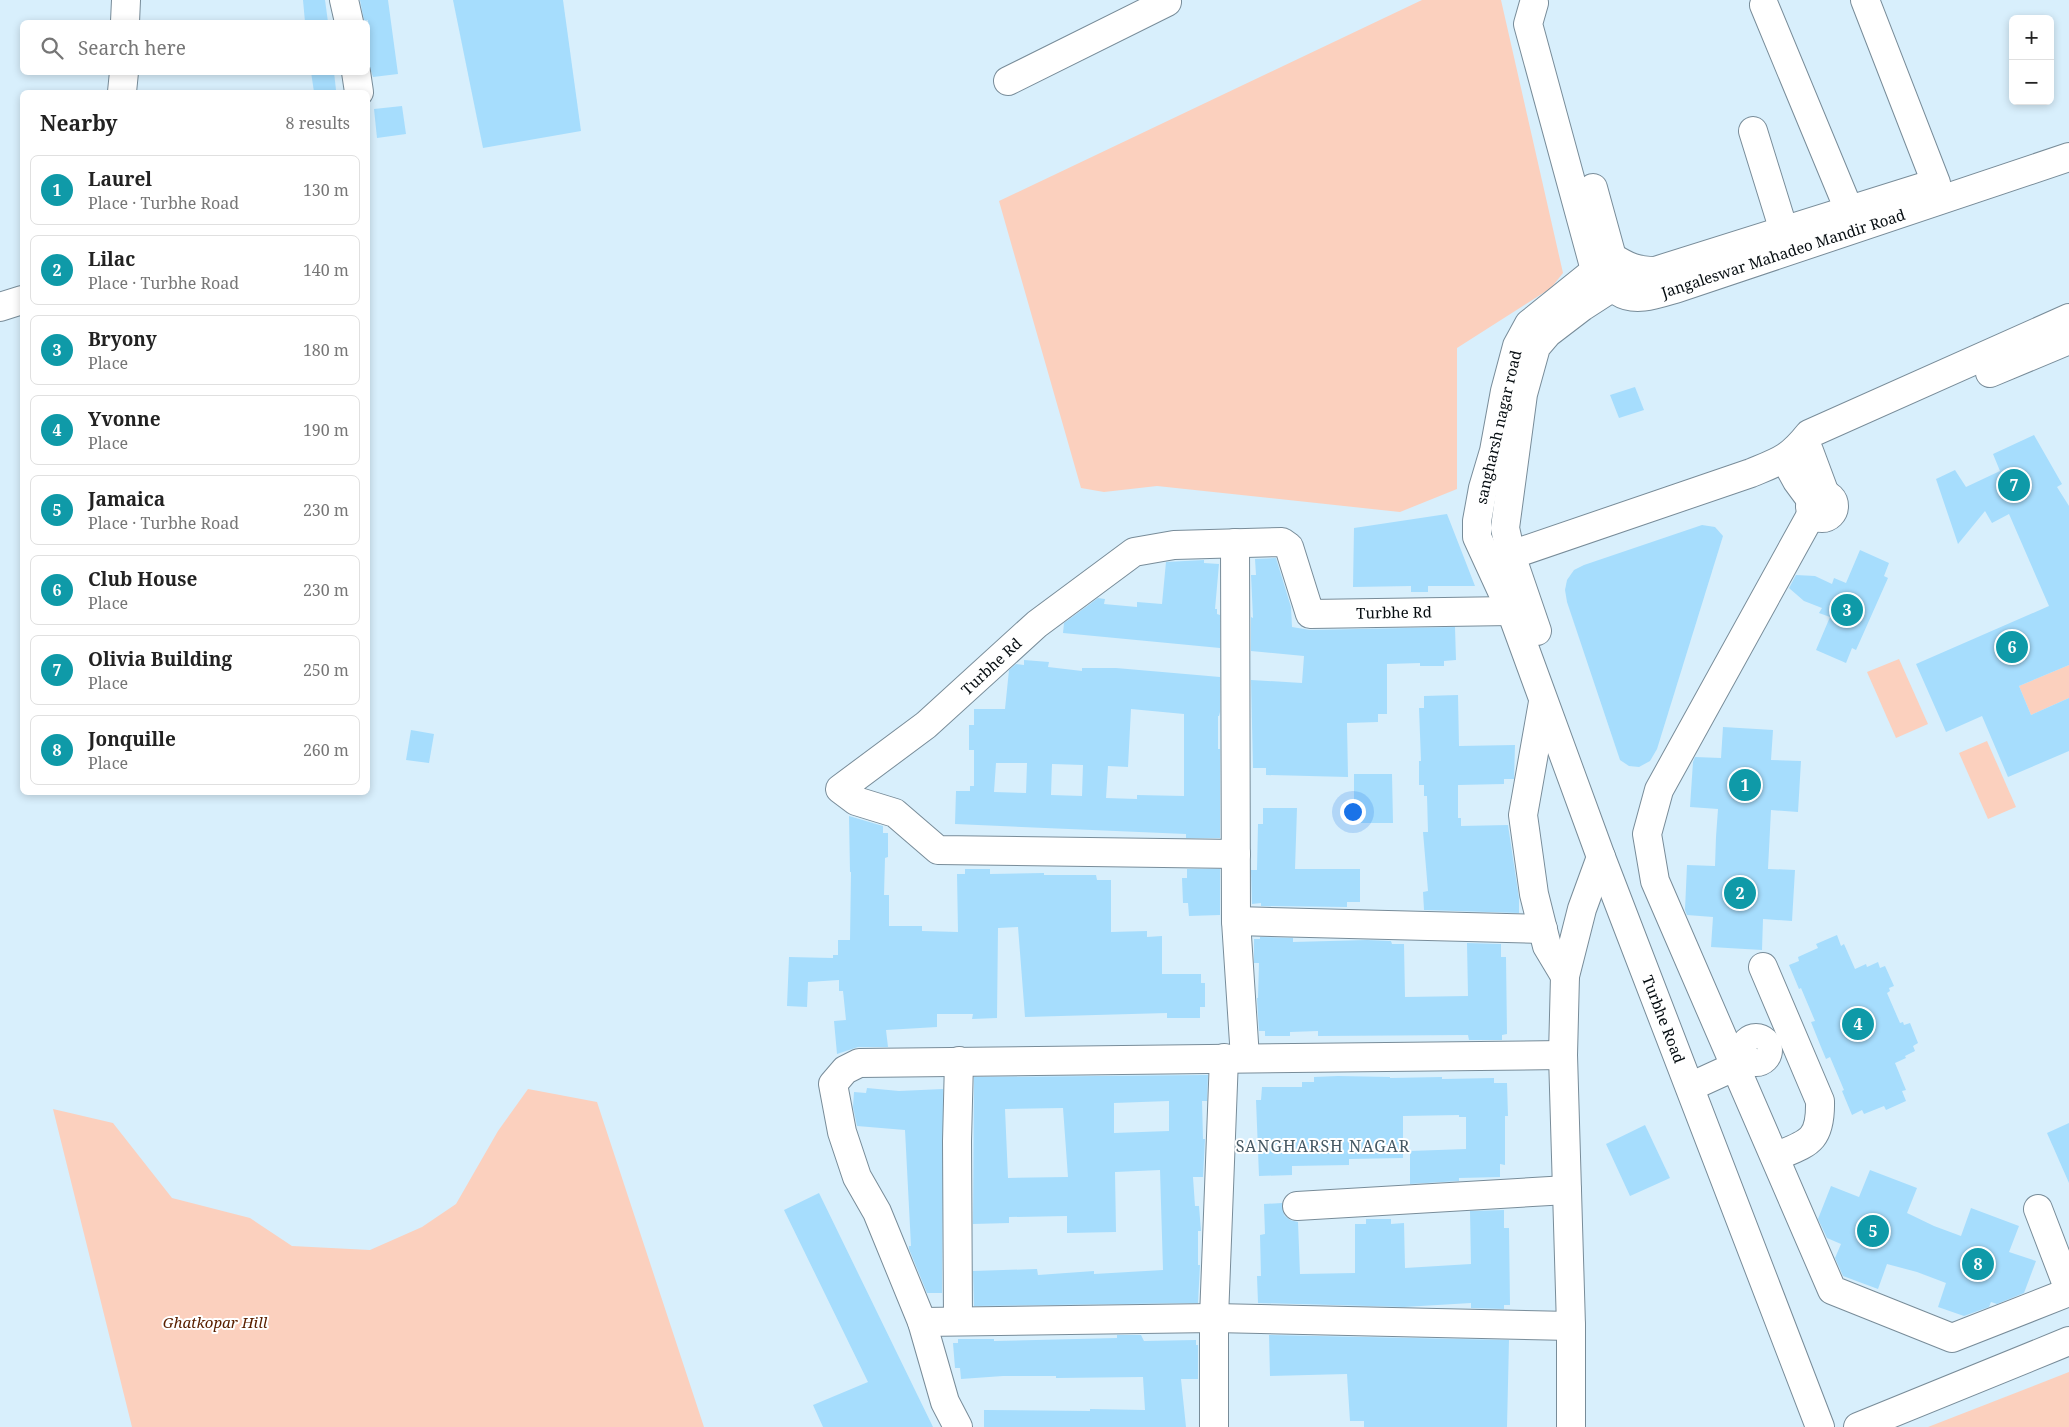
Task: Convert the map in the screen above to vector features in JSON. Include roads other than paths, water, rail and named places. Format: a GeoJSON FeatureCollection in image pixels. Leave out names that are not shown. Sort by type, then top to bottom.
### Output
{"type":"FeatureCollection","features":[{"type":"Feature","properties":{"kind":"street"},"geometry":{"type":"LineString","coordinates":[[125,20],[126,0]]}},
{"type":"Feature","properties":{"kind":"street"},"geometry":{"type":"LineString","coordinates":[[344,0],[349,20]]}},
{"type":"Feature","properties":{"kind":"street"},"geometry":{"type":"LineString","coordinates":[[1008,81],[1166,2],[1166,0]]}},
{"type":"Feature","properties":{"kind":"street"},"geometry":{"type":"LineString","coordinates":[[1865,0],[1936,183]]}},
{"type":"Feature","properties":{"kind":"street"},"geometry":{"type":"LineString","coordinates":[[1510,611],[1499,558],[1505,528],[1522,394],[1536,346],[1548,332],[1582,306],[1607,271],[1546,21],[1533,2]]}},
{"type":"Feature","properties":{"kind":"street"},"geometry":{"type":"LineString","coordinates":[[1764,5],[1849,210]]}},
{"type":"Feature","properties":{"kind":"street"},"geometry":{"type":"LineString","coordinates":[[122,90],[124,75]]}},
{"type":"Feature","properties":{"kind":"street"},"geometry":{"type":"LineString","coordinates":[[356,75],[359,90]]}},
{"type":"Feature","properties":{"kind":"street"},"geometry":{"type":"LineString","coordinates":[[1753,131],[1784,230]]}},
{"type":"Feature","properties":{"kind":"street","name":"Jangaleswar Mahadeo Mandir Road"},"geometry":{"type":"LineString","coordinates":[[2069,138],[1936,183],[1655,271],[1638,271],[1627,266],[1607,271],[1629,296],[1652,296],[2069,157]]}},
{"type":"Feature","properties":{"kind":"street"},"geometry":{"type":"LineString","coordinates":[[0,307],[20,301]]}},
{"type":"Feature","properties":{"kind":"street"},"geometry":{"type":"LineString","coordinates":[[1499,558],[1752,474],[1797,453],[1849,424],[2069,318]]}},
{"type":"Feature","properties":{"kind":"street"},"geometry":{"type":"LineString","coordinates":[[1849,424],[2069,340]]}},
{"type":"Feature","properties":{"kind":"street"},"geometry":{"type":"LineString","coordinates":[[1797,453],[1797,481],[1816,502],[1659,790],[1647,834],[1656,881],[1740,1058],[1774,1157],[1832,1290],[1952,1338],[2069,1291],[2038,1209]]}},
{"type":"Feature","properties":{"kind":"street","name":"Turbhe Rd"},"geometry":{"type":"LineString","coordinates":[[1236,854],[938,850],[895,813],[856,801],[840,789],[926,725],[1037,624],[1134,552],[1174,545],[1282,542],[1289,547],[1310,614],[1510,611]]}},
{"type":"Feature","properties":{"kind":"street"},"geometry":{"type":"LineString","coordinates":[[1214,1427],[1214,1318],[1235,1058],[1235,543]]}},
{"type":"Feature","properties":{"kind":"street"},"geometry":{"type":"LineString","coordinates":[[1499,558],[1617,853],[1695,1077],[1836,1427]]}},
{"type":"Feature","properties":{"kind":"street","name":"Turbhe Road"},"geometry":{"type":"LineString","coordinates":[[1510,611],[1601,856],[1695,1077],[1820,1427]]}},
{"type":"Feature","properties":{"kind":"street"},"geometry":{"type":"LineString","coordinates":[[1544,701],[1523,814],[1534,894],[1543,929],[1548,946],[1565,976]]}},
{"type":"Feature","properties":{"kind":"street"},"geometry":{"type":"LineString","coordinates":[[1571,1427],[1571,1326],[1563,1055],[1565,976],[1582,909],[1601,856]]}},
{"type":"Feature","properties":{"kind":"street"},"geometry":{"type":"LineString","coordinates":[[1236,921],[1543,929]]}},
{"type":"Feature","properties":{"kind":"street"},"geometry":{"type":"LineString","coordinates":[[1763,967],[1820,1101],[1820,1116],[1816,1131],[1808,1142],[1774,1157]]}},
{"type":"Feature","properties":{"kind":"street"},"geometry":{"type":"LineString","coordinates":[[958,1427],[945,1402],[922,1322],[877,1212],[858,1177],[842,1132],[833,1084],[845,1070],[859,1064],[959,1061],[1563,1055]]}},
{"type":"Feature","properties":{"kind":"street"},"geometry":{"type":"LineString","coordinates":[[1695,1077],[1740,1058]]}},
{"type":"Feature","properties":{"kind":"street"},"geometry":{"type":"LineString","coordinates":[[958,1320],[957,1141],[959,1061]]}},
{"type":"Feature","properties":{"kind":"street"},"geometry":{"type":"LineString","coordinates":[[1297,1206],[1567,1190]]}},
{"type":"Feature","properties":{"kind":"street"},"geometry":{"type":"LineString","coordinates":[[922,1322],[958,1320],[1214,1318],[1571,1326]]}},
{"type":"Feature","properties":{"kind":"street"},"geometry":{"type":"LineString","coordinates":[[1858,1427],[2069,1341]]}},
{"type":"Feature","properties":{"kind":"place","name":"Olivia Building"},"geometry":{"type":"Point","coordinates":[2014,485]}},
{"type":"Feature","properties":{"kind":"place","name":"Bryony"},"geometry":{"type":"Point","coordinates":[1847,610]}},
{"type":"Feature","properties":{"kind":"place","name":"Club House"},"geometry":{"type":"Point","coordinates":[2012,647]}},
{"type":"Feature","properties":{"kind":"place","name":"Laurel"},"geometry":{"type":"Point","coordinates":[1745,785]}},
{"type":"Feature","properties":{"kind":"place","name":"Lilac"},"geometry":{"type":"Point","coordinates":[1740,893]}},
{"type":"Feature","properties":{"kind":"place","name":"Yvonne"},"geometry":{"type":"Point","coordinates":[1858,1024]}},
{"type":"Feature","properties":{"kind":"place","name":"Jamaica"},"geometry":{"type":"Point","coordinates":[1873,1231]}},
{"type":"Feature","properties":{"kind":"place","name":"Jonquille"},"geometry":{"type":"Point","coordinates":[1978,1264]}},
{"type":"Feature","properties":{"kind":"district","name":"SANGHARSH NAGAR"},"geometry":{"type":"Point","coordinates":[1323,1146]}},
{"type":"Feature","properties":{"kind":"park label","name":"Ghatkopar Hill"},"geometry":{"type":"Point","coordinates":[215,1322]}}]}
